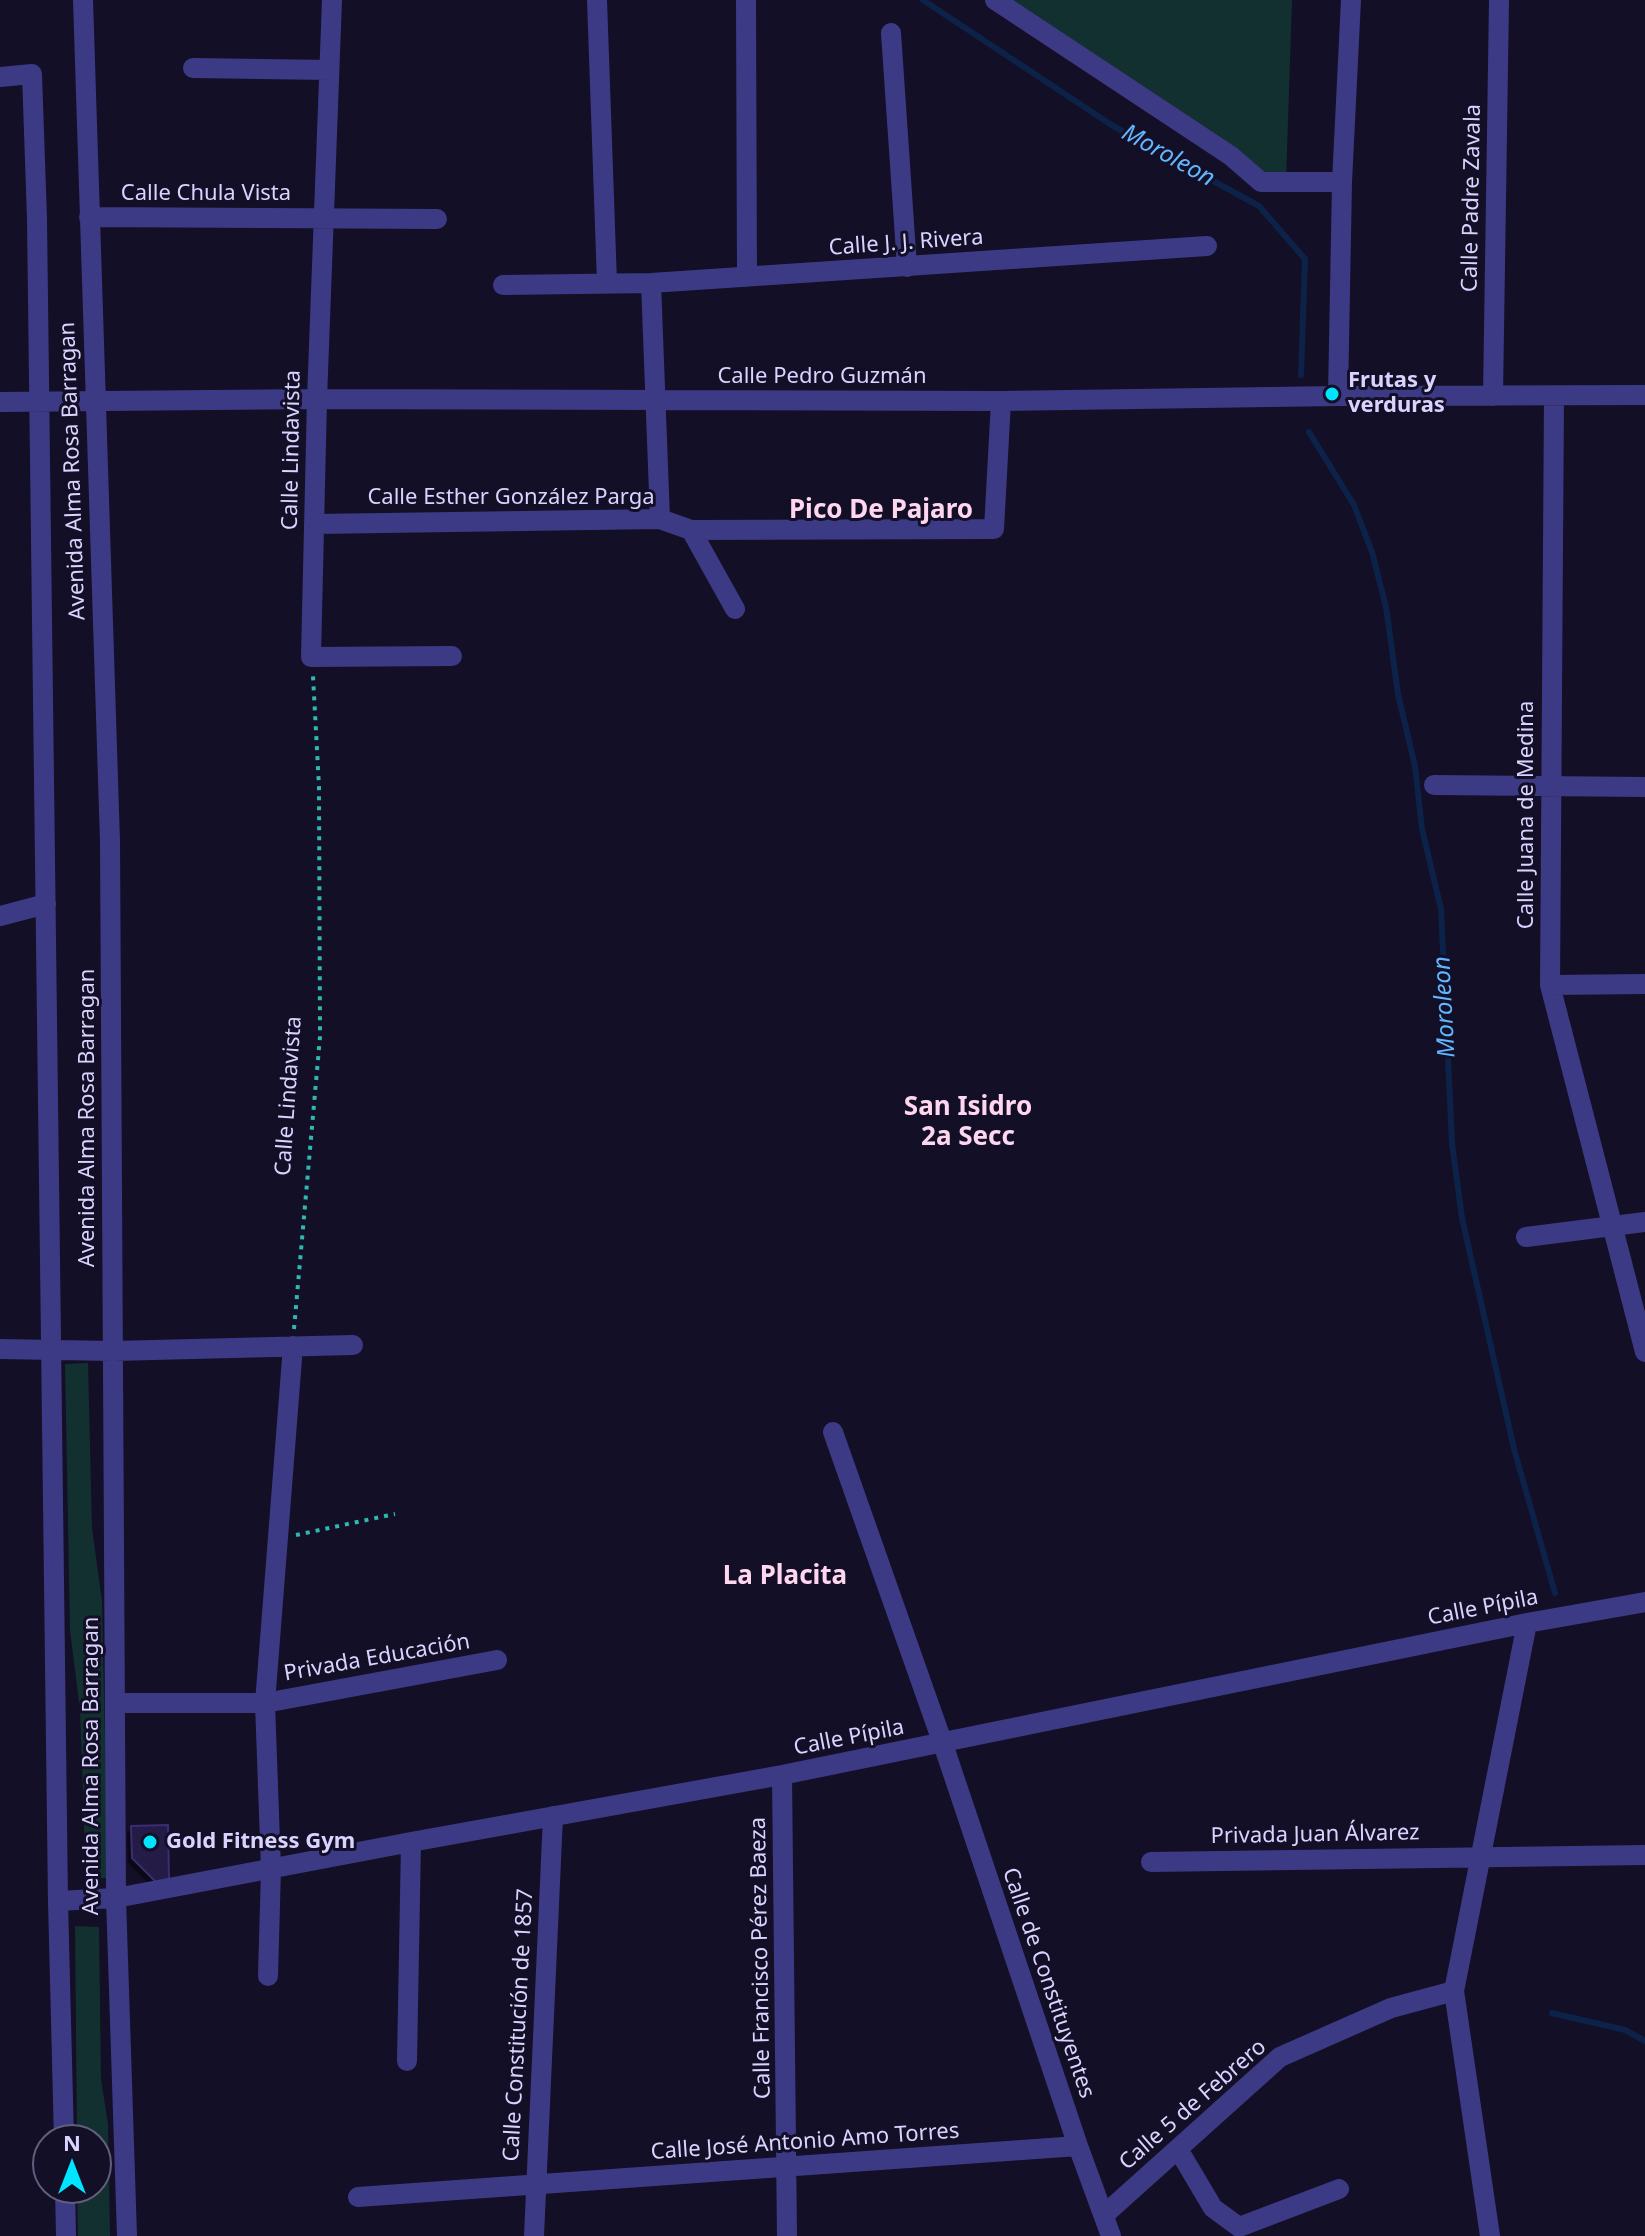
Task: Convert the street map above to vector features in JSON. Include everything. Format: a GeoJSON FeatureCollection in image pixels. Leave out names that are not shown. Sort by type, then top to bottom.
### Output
{"type":"FeatureCollection","features":[{"type":"Feature","properties":{"kind":"street","name":"Avenida Alma Rosa Barragan"},"geometry":{"type":"LineString","coordinates":[[83,0],[110,841],[116,1898],[127,2236]]}},
{"type":"Feature","properties":{"kind":"street","name":"Calle Lindavista"},"geometry":{"type":"LineString","coordinates":[[311,657],[332,0]]}},
{"type":"Feature","properties":{"kind":"street"},"geometry":{"type":"LineString","coordinates":[[597,0],[607,283]]}},
{"type":"Feature","properties":{"kind":"street"},"geometry":{"type":"LineString","coordinates":[[746,0],[747,277]]}},
{"type":"Feature","properties":{"kind":"street"},"geometry":{"type":"LineString","coordinates":[[995,0],[1231,156],[1261,182],[1342,182]]}},
{"type":"Feature","properties":{"kind":"street"},"geometry":{"type":"LineString","coordinates":[[1338,396],[1342,182],[1351,0]]}},
{"type":"Feature","properties":{"kind":"street","name":"Calle Padre Zavala"},"geometry":{"type":"LineString","coordinates":[[1493,396],[1499,0]]}},
{"type":"Feature","properties":{"kind":"street"},"geometry":{"type":"LineString","coordinates":[[891,33],[907,267]]}},
{"type":"Feature","properties":{"kind":"street"},"geometry":{"type":"LineString","coordinates":[[193,68],[329,70]]}},
{"type":"Feature","properties":{"kind":"street","name":"Avenida Alma Rosa Barragan"},"geometry":{"type":"LineString","coordinates":[[0,77],[32,74],[40,403],[58,1901],[64,2124]]}},
{"type":"Feature","properties":{"kind":"street","name":"Calle Chula Vista"},"geometry":{"type":"LineString","coordinates":[[89,217],[437,219]]}},
{"type":"Feature","properties":{"kind":"street","name":"Calle J. J. Rivera"},"geometry":{"type":"LineString","coordinates":[[503,285],[651,283],[1207,246]]}},
{"type":"Feature","properties":{"kind":"street"},"geometry":{"type":"LineString","coordinates":[[651,283],[660,519]]}},
{"type":"Feature","properties":{"kind":"street","name":"Calle Pedro Guzmán"},"geometry":{"type":"LineString","coordinates":[[0,402],[317,399],[1001,401],[1645,395]]}},
{"type":"Feature","properties":{"kind":"street","name":"Calle Juana de Medina"},"geometry":{"type":"LineString","coordinates":[[1554,397],[1550,985],[1645,1352]]}},
{"type":"Feature","properties":{"kind":"street","name":"Calle Esther González Parga"},"geometry":{"type":"LineString","coordinates":[[315,524],[660,519],[691,530],[994,529],[1001,401]]}},
{"type":"Feature","properties":{"kind":"street"},"geometry":{"type":"LineString","coordinates":[[691,530],[735,609]]}},
{"type":"Feature","properties":{"kind":"street"},"geometry":{"type":"LineString","coordinates":[[311,657],[452,656]]}},
{"type":"Feature","properties":{"kind":"street"},"geometry":{"type":"LineString","coordinates":[[1434,785],[1645,787]]}},
{"type":"Feature","properties":{"kind":"street"},"geometry":{"type":"LineString","coordinates":[[0,916],[46,904]]}},
{"type":"Feature","properties":{"kind":"street"},"geometry":{"type":"LineString","coordinates":[[1550,985],[1645,984]]}},
{"type":"Feature","properties":{"kind":"street"},"geometry":{"type":"LineString","coordinates":[[1526,1237],[1645,1222]]}},
{"type":"Feature","properties":{"kind":"street"},"geometry":{"type":"LineString","coordinates":[[0,1349],[113,1351],[353,1345]]}},
{"type":"Feature","properties":{"kind":"street"},"geometry":{"type":"LineString","coordinates":[[268,1976],[271,1869],[265,1703],[293,1346]]}},
{"type":"Feature","properties":{"kind":"street","name":"Calle de Constituyentes"},"geometry":{"type":"LineString","coordinates":[[833,1432],[1111,2236]]}},
{"type":"Feature","properties":{"kind":"street","name":"Calle Pípila"},"geometry":{"type":"LineString","coordinates":[[58,1901],[116,1898],[782,1775],[1527,1623],[1645,1602]]}},
{"type":"Feature","properties":{"kind":"street"},"geometry":{"type":"LineString","coordinates":[[1490,2236],[1454,1991],[1527,1623]]}},
{"type":"Feature","properties":{"kind":"street","name":"Privada Educación"},"geometry":{"type":"LineString","coordinates":[[115,1703],[265,1703],[497,1660]]}},
{"type":"Feature","properties":{"kind":"street","name":"Calle Francisco Pérez Baeza"},"geometry":{"type":"LineString","coordinates":[[782,1775],[787,2236]]}},
{"type":"Feature","properties":{"kind":"street","name":"Calle Constitución de 1857"},"geometry":{"type":"LineString","coordinates":[[534,2236],[553,1816]]}},
{"type":"Feature","properties":{"kind":"street"},"geometry":{"type":"LineString","coordinates":[[407,2061],[411,1842]]}},
{"type":"Feature","properties":{"kind":"street","name":"Privada Juan Álvarez"},"geometry":{"type":"LineString","coordinates":[[1151,1862],[1645,1855]]}},
{"type":"Feature","properties":{"kind":"street","name":"Calle 5 de Febrero"},"geometry":{"type":"LineString","coordinates":[[1104,2215],[1280,2057],[1391,2008],[1454,1991]]}},
{"type":"Feature","properties":{"kind":"street","name":"Calle José Antonio Amo Torres"},"geometry":{"type":"LineString","coordinates":[[358,2197],[1078,2146]]}},
{"type":"Feature","properties":{"kind":"street"},"geometry":{"type":"LineString","coordinates":[[1178,2149],[1213,2208],[1239,2227],[1339,2189]]}},
{"type":"Feature","properties":{"kind":"street"},"geometry":{"type":"LineString","coordinates":[[65,2204],[66,2236]]}},
{"type":"Feature","properties":{"kind":"path","name":"Calle Lindavista"},"geometry":{"type":"LineString","coordinates":[[293,1346],[320,1037],[319,787],[311,657]]}},
{"type":"Feature","properties":{"kind":"path"},"geometry":{"type":"LineString","coordinates":[[278,1539],[395,1514]]}},
{"type":"Feature","properties":{"kind":"green space"},"geometry":{"type":"Polygon","coordinates":[[[995,0],[1292,0],[1286,182],[1261,182],[995,0]]]}},
{"type":"Feature","properties":{"kind":"green space"},"geometry":{"type":"Polygon","coordinates":[[[88,1363],[92,1528],[102,1601],[108,1878],[86,1879],[80,1710],[70,1630],[65,1364],[88,1363]]]}},
{"type":"Feature","properties":{"kind":"green space"},"geometry":{"type":"Polygon","coordinates":[[[75,1926],[99,1927],[101,2079],[108,2124],[77,2124],[75,1926]]]}},
{"type":"Feature","properties":{"kind":"green space"},"geometry":{"type":"Polygon","coordinates":[[[77,2204],[109,2204],[110,2236],[78,2236],[77,2204]]]}},
{"type":"Feature","properties":{"kind":"building","name":"Gold Fitness Gym"},"geometry":{"type":"Polygon","coordinates":[[[168,1825],[169,1879],[156,1882],[132,1858],[131,1826],[168,1825]]]}},
{"type":"Feature","properties":{"kind":"waterway","name":"Moroleon"},"geometry":{"type":"LineString","coordinates":[[923,0],[1113,126],[1259,206],[1305,259],[1301,375]]}},
{"type":"Feature","properties":{"kind":"waterway","name":"Moroleon"},"geometry":{"type":"LineString","coordinates":[[1309,432],[1354,505],[1372,552],[1386,607],[1398,694],[1415,766],[1422,829],[1441,909],[1452,1143],[1462,1218],[1514,1449],[1555,1593]]}},
{"type":"Feature","properties":{"kind":"waterway"},"geometry":{"type":"LineString","coordinates":[[1552,2013],[1625,2030],[1645,2041]]}},
{"type":"Feature","properties":{"kind":"place","name":"Frutas y verduras"},"geometry":{"type":"Point","coordinates":[1332,394]}},
{"type":"Feature","properties":{"kind":"place","name":"Gold Fitness Gym"},"geometry":{"type":"Point","coordinates":[150,1842]}},
{"type":"Feature","properties":{"kind":"district","name":"Pico De Pajaro"},"geometry":{"type":"Point","coordinates":[881,511]}},
{"type":"Feature","properties":{"kind":"district","name":"San Isidro 2a Secc"},"geometry":{"type":"Point","coordinates":[968,1123]}},
{"type":"Feature","properties":{"kind":"district","name":"La Placita"},"geometry":{"type":"Point","coordinates":[785,1577]}}]}
